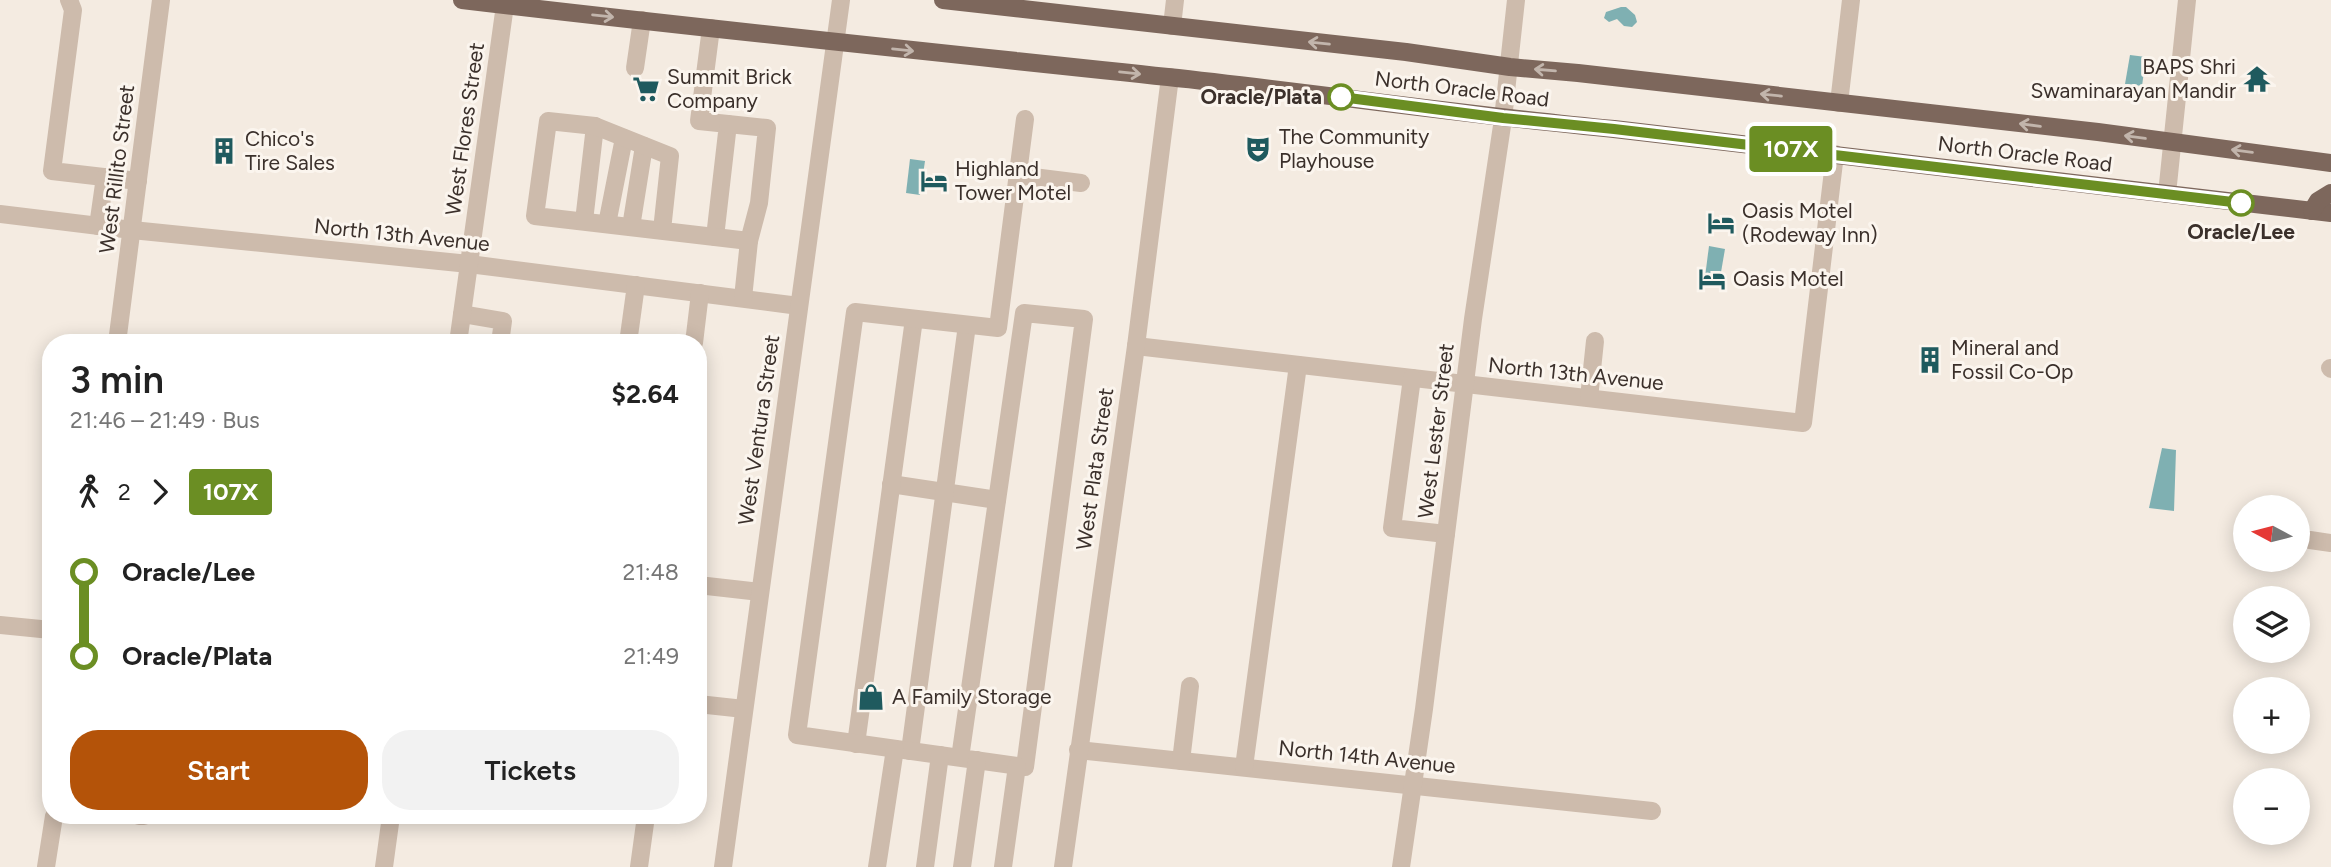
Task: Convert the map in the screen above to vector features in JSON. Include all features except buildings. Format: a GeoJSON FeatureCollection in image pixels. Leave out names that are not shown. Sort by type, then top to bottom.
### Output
{"type":"FeatureCollection","features":[{"type":"Feature","properties":{"kind":"main road","name":"North Oracle Road"},"geometry":{"type":"LineString","coordinates":[[462,0],[1170,77],[2331,214]]}},
{"type":"Feature","properties":{"kind":"main road","name":"North Oracle Road"},"geometry":{"type":"LineString","coordinates":[[943,0],[1054,6],[1172,26],[2172,142],[2331,163]]}},
{"type":"Feature","properties":{"kind":"main road"},"geometry":{"type":"LineString","coordinates":[[2312,211],[2318,201],[2331,193]]}},
{"type":"Feature","properties":{"kind":"street"},"geometry":{"type":"LineString","coordinates":[[69,0],[73,10],[52,171],[138,181]]}},
{"type":"Feature","properties":{"kind":"street","name":"West Rillito Street"},"geometry":{"type":"LineString","coordinates":[[118,334],[161,0]]}},
{"type":"Feature","properties":{"kind":"street","name":"West Ventura Street"},"geometry":{"type":"LineString","coordinates":[[723,867],[841,0]]}},
{"type":"Feature","properties":{"kind":"street"},"geometry":{"type":"LineString","coordinates":[[1172,26],[1175,0]]}},
{"type":"Feature","properties":{"kind":"street","name":"West Lester Street"},"geometry":{"type":"LineString","coordinates":[[1401,867],[1510,67],[1516,0]]}},
{"type":"Feature","properties":{"kind":"street"},"geometry":{"type":"LineString","coordinates":[[1839,103],[1851,0]]}},
{"type":"Feature","properties":{"kind":"street"},"geometry":{"type":"LineString","coordinates":[[2167,194],[2187,0]]}},
{"type":"Feature","properties":{"kind":"street","name":"West Flores Street"},"geometry":{"type":"LineString","coordinates":[[459,334],[505,5]]}},
{"type":"Feature","properties":{"kind":"street"},"geometry":{"type":"LineString","coordinates":[[635,68],[642,20]]}},
{"type":"Feature","properties":{"kind":"street"},"geometry":{"type":"LineString","coordinates":[[711,28],[699,121],[767,128],[759,203],[749,240],[743,298]]}},
{"type":"Feature","properties":{"kind":"street","name":"West Plata Street"},"geometry":{"type":"LineString","coordinates":[[1063,867],[1136,346],[1170,77]]}},
{"type":"Feature","properties":{"kind":"street"},"geometry":{"type":"LineString","coordinates":[[1000,310],[1084,319],[1025,767],[797,735],[855,312],[998,328],[1000,310],[1017,176],[1025,119]]}},
{"type":"Feature","properties":{"kind":"street"},"geometry":{"type":"LineString","coordinates":[[662,230],[670,156],[595,126],[548,121],[536,216],[749,240]]}},
{"type":"Feature","properties":{"kind":"street"},"geometry":{"type":"LineString","coordinates":[[715,237],[729,124]]}},
{"type":"Feature","properties":{"kind":"street"},"geometry":{"type":"LineString","coordinates":[[584,221],[595,126]]}},
{"type":"Feature","properties":{"kind":"street"},"geometry":{"type":"LineString","coordinates":[[607,224],[624,138]]}},
{"type":"Feature","properties":{"kind":"street"},"geometry":{"type":"LineString","coordinates":[[631,227],[644,146]]}},
{"type":"Feature","properties":{"kind":"street","name":"North 13th Avenue"},"geometry":{"type":"LineString","coordinates":[[1136,346],[1803,423],[1835,155]]}},
{"type":"Feature","properties":{"kind":"street"},"geometry":{"type":"LineString","coordinates":[[1017,176],[1081,183]]}},
{"type":"Feature","properties":{"kind":"street"},"geometry":{"type":"LineString","coordinates":[[98,226],[105,177]]}},
{"type":"Feature","properties":{"kind":"street","name":"North 13th Avenue"},"geometry":{"type":"LineString","coordinates":[[0,214],[469,264],[799,306]]}},
{"type":"Feature","properties":{"kind":"street"},"geometry":{"type":"LineString","coordinates":[[629,334],[636,285]]}},
{"type":"Feature","properties":{"kind":"street"},"geometry":{"type":"LineString","coordinates":[[695,334],[700,293]]}},
{"type":"Feature","properties":{"kind":"street"},"geometry":{"type":"LineString","coordinates":[[962,867],[968,759],[997,500],[1024,313]]}},
{"type":"Feature","properties":{"kind":"street"},"geometry":{"type":"LineString","coordinates":[[462,314],[503,321],[501,334]]}},
{"type":"Feature","properties":{"kind":"street"},"geometry":{"type":"LineString","coordinates":[[856,744],[914,318]]}},
{"type":"Feature","properties":{"kind":"street"},"geometry":{"type":"LineString","coordinates":[[877,867],[902,750],[944,492],[967,324]]}},
{"type":"Feature","properties":{"kind":"street"},"geometry":{"type":"LineString","coordinates":[[1589,398],[1595,341]]}},
{"type":"Feature","properties":{"kind":"street"},"geometry":{"type":"LineString","coordinates":[[1244,767],[1298,365]]}},
{"type":"Feature","properties":{"kind":"street"},"geometry":{"type":"LineString","coordinates":[[1412,377],[1392,528],[1446,534]]}},
{"type":"Feature","properties":{"kind":"street"},"geometry":{"type":"LineString","coordinates":[[891,484],[997,500]]}},
{"type":"Feature","properties":{"kind":"street"},"geometry":{"type":"LineString","coordinates":[[2310,540],[2331,543]]}},
{"type":"Feature","properties":{"kind":"street"},"geometry":{"type":"LineString","coordinates":[[707,586],[760,592]]}},
{"type":"Feature","properties":{"kind":"street"},"geometry":{"type":"LineString","coordinates":[[0,625],[42,629]]}},
{"type":"Feature","properties":{"kind":"street"},"geometry":{"type":"LineString","coordinates":[[1181,761],[1190,685]]}},
{"type":"Feature","properties":{"kind":"street"},"geometry":{"type":"LineString","coordinates":[[707,705],[744,709]]}},
{"type":"Feature","properties":{"kind":"street","name":"North 14th Avenue"},"geometry":{"type":"LineString","coordinates":[[1078,750],[1652,811]]}},
{"type":"Feature","properties":{"kind":"street"},"geometry":{"type":"LineString","coordinates":[[925,867],[940,755]]}},
{"type":"Feature","properties":{"kind":"street"},"geometry":{"type":"LineString","coordinates":[[1003,867],[1017,766]]}},
{"type":"Feature","properties":{"kind":"street"},"geometry":{"type":"LineString","coordinates":[[46,867],[53,824]]}},
{"type":"Feature","properties":{"kind":"street"},"geometry":{"type":"LineString","coordinates":[[384,867],[390,824]]}},
{"type":"Feature","properties":{"kind":"street"},"geometry":{"type":"LineString","coordinates":[[639,867],[645,824]]}},
{"type":"Feature","properties":{"kind":"water"},"geometry":{"type":"Polygon","coordinates":[[[1626,7],[1635,15],[1637,22],[1632,27],[1624,26],[1617,19],[1609,22],[1604,18],[1606,12],[1626,7]]]}},
{"type":"Feature","properties":{"kind":"water"},"geometry":{"type":"Polygon","coordinates":[[[2130,55],[2146,57],[2142,86],[2125,84],[2130,55]]]}},
{"type":"Feature","properties":{"kind":"water"},"geometry":{"type":"Polygon","coordinates":[[[910,159],[925,161],[920,195],[906,193],[910,159]]]}},
{"type":"Feature","properties":{"kind":"water"},"geometry":{"type":"Polygon","coordinates":[[[1709,246],[1725,249],[1720,278],[1705,277],[1709,246]]]}},
{"type":"Feature","properties":{"kind":"water"},"geometry":{"type":"Polygon","coordinates":[[[2162,448],[2176,450],[2174,511],[2149,508],[2162,448]]]}},
{"type":"Feature","properties":{"kind":"bus line","name":"107X"},"geometry":{"type":"LineString","coordinates":[[1341,97],[2241,203]]}},
{"type":"Feature","properties":{"kind":"place","name":"BAPS Shri Swaminarayan Mandir"},"geometry":{"type":"Point","coordinates":[2257,79]}},
{"type":"Feature","properties":{"kind":"place","name":"Summit Brick Company"},"geometry":{"type":"Point","coordinates":[646,89]}},
{"type":"Feature","properties":{"kind":"place","name":"Oracle/Plata"},"geometry":{"type":"Point","coordinates":[1341,97]}},
{"type":"Feature","properties":{"kind":"place","name":"The Community Playhouse"},"geometry":{"type":"Point","coordinates":[1258,149]}},
{"type":"Feature","properties":{"kind":"place","name":"Chico's Tire Sales"},"geometry":{"type":"Point","coordinates":[224,151]}},
{"type":"Feature","properties":{"kind":"place","name":"Highland Tower Motel"},"geometry":{"type":"Point","coordinates":[934,181]}},
{"type":"Feature","properties":{"kind":"place","name":"Oracle/Lee"},"geometry":{"type":"Point","coordinates":[2241,203]}},
{"type":"Feature","properties":{"kind":"place","name":"Oasis Motel (Rodeway Inn)"},"geometry":{"type":"Point","coordinates":[1721,223]}},
{"type":"Feature","properties":{"kind":"place","name":"Oasis Motel"},"geometry":{"type":"Point","coordinates":[1712,279]}},
{"type":"Feature","properties":{"kind":"place","name":"Mineral and Fossil Co-Op"},"geometry":{"type":"Point","coordinates":[1930,360]}},
{"type":"Feature","properties":{"kind":"place","name":"A Family Storage"},"geometry":{"type":"Point","coordinates":[871,697]}}]}
